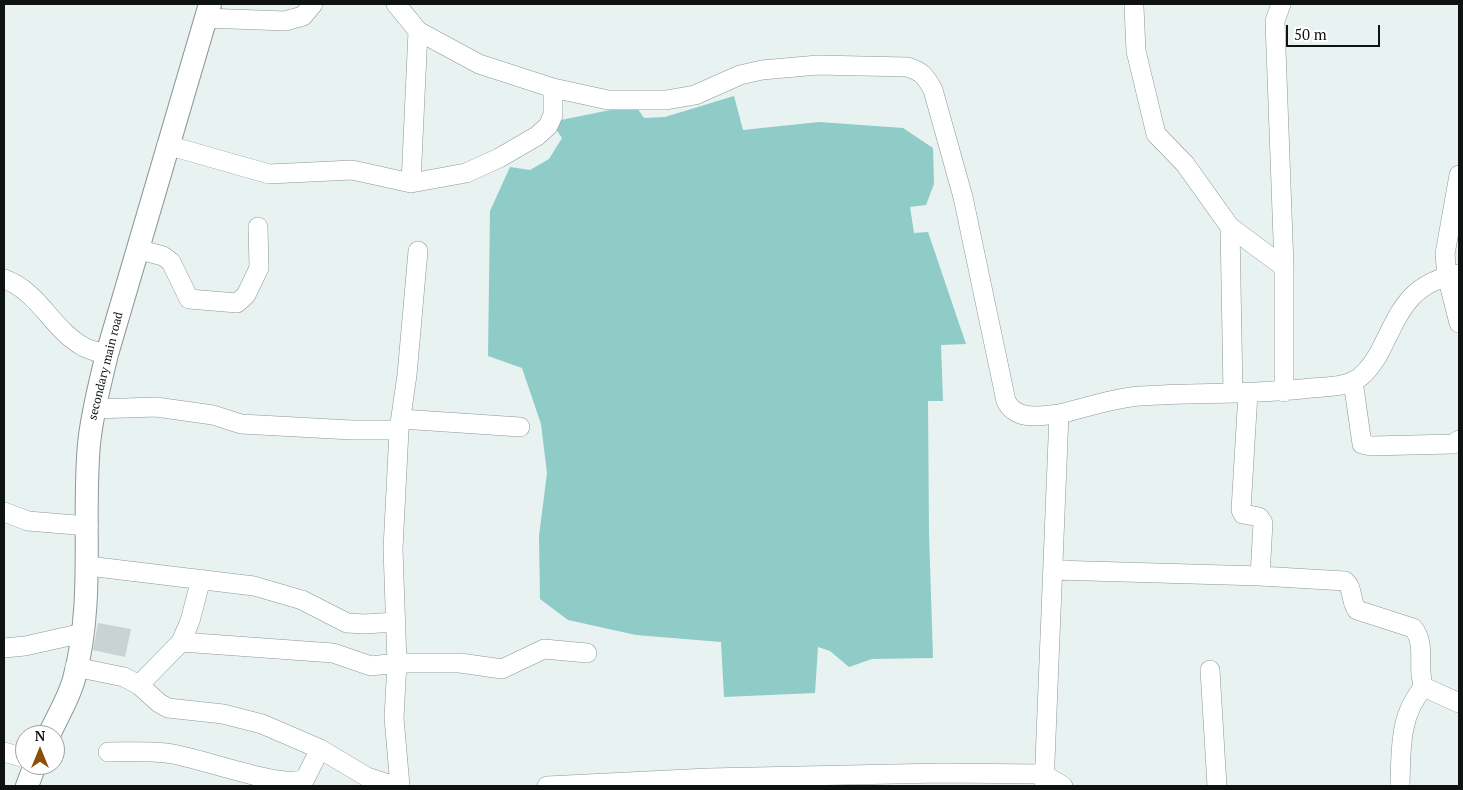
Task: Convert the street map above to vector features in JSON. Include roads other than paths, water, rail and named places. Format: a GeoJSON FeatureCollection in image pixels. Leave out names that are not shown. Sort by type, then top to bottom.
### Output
{"type":"FeatureCollection","features":[{"type":"Feature","properties":{"kind":"main road","name":"secondary main road"},"geometry":{"type":"LineString","coordinates":[[54,725],[74,680],[75,666],[84,633],[88,566],[89,445],[94,409],[107,354],[137,249],[208,11]]}},
{"type":"Feature","properties":{"kind":"street"},"geometry":{"type":"LineString","coordinates":[[208,11],[296,20],[303,16],[313,4]]}},
{"type":"Feature","properties":{"kind":"street"},"geometry":{"type":"LineString","coordinates":[[396,4],[418,31],[478,64],[553,88],[608,100],[666,100],[695,95],[740,75],[762,70],[827,65],[891,65],[918,70],[926,77],[933,90],[963,197],[1006,401],[1010,410],[1017,414],[1039,416],[1059,414],[1138,396],[1284,392],[1353,381],[1365,373],[1375,361],[1413,293],[1423,286],[1453,275]]}},
{"type":"Feature","properties":{"kind":"street"},"geometry":{"type":"LineString","coordinates":[[1281,4],[1275,21],[1284,267],[1284,392]]}},
{"type":"Feature","properties":{"kind":"street"},"geometry":{"type":"LineString","coordinates":[[1134,7],[1136,51],[1156,134],[1185,164],[1230,228],[1284,267]]}},
{"type":"Feature","properties":{"kind":"street"},"geometry":{"type":"LineString","coordinates":[[411,183],[418,31]]}},
{"type":"Feature","properties":{"kind":"street"},"geometry":{"type":"LineString","coordinates":[[167,145],[269,174],[352,170],[411,183],[473,170],[536,136],[548,126],[553,116],[553,88]]}},
{"type":"Feature","properties":{"kind":"street"},"geometry":{"type":"LineString","coordinates":[[1459,175],[1445,254],[1453,275],[1459,323]]}},
{"type":"Feature","properties":{"kind":"street"},"geometry":{"type":"LineString","coordinates":[[137,249],[163,256],[171,262],[189,299],[237,303],[246,295],[259,268],[258,227]]}},
{"type":"Feature","properties":{"kind":"street"},"geometry":{"type":"LineString","coordinates":[[1230,228],[1240,393],[1241,510],[1243,514],[1259,516],[1263,523],[1260,576]]}},
{"type":"Feature","properties":{"kind":"street"},"geometry":{"type":"LineString","coordinates":[[400,786],[394,718],[397,663],[393,549],[400,424],[413,322],[418,252]]}},
{"type":"Feature","properties":{"kind":"street"},"geometry":{"type":"LineString","coordinates":[[4,279],[35,298],[57,326],[75,342],[86,349],[107,354]]}},
{"type":"Feature","properties":{"kind":"street"},"geometry":{"type":"LineString","coordinates":[[1353,381],[1362,444],[1371,446],[1454,444],[1459,440]]}},
{"type":"Feature","properties":{"kind":"street"},"geometry":{"type":"LineString","coordinates":[[94,409],[156,407],[213,415],[241,424],[352,430],[400,424],[520,427]]}},
{"type":"Feature","properties":{"kind":"street"},"geometry":{"type":"LineString","coordinates":[[1044,780],[1059,414]]}},
{"type":"Feature","properties":{"kind":"street"},"geometry":{"type":"LineString","coordinates":[[4,512],[28,521],[88,526]]}},
{"type":"Feature","properties":{"kind":"street"},"geometry":{"type":"LineString","coordinates":[[88,566],[254,586],[286,594],[348,622],[365,624],[395,622]]}},
{"type":"Feature","properties":{"kind":"street"},"geometry":{"type":"LineString","coordinates":[[1054,570],[1260,576],[1345,581],[1351,589],[1352,603],[1357,610],[1413,628],[1418,634],[1420,673],[1424,687],[1459,703]]}},
{"type":"Feature","properties":{"kind":"street"},"geometry":{"type":"LineString","coordinates":[[139,685],[181,642],[190,621],[201,579]]}},
{"type":"Feature","properties":{"kind":"street"},"geometry":{"type":"LineString","coordinates":[[4,648],[24,646],[84,633]]}},
{"type":"Feature","properties":{"kind":"street"},"geometry":{"type":"LineString","coordinates":[[181,642],[333,653],[371,666],[397,663],[460,662],[502,669],[544,649],[587,653]]}},
{"type":"Feature","properties":{"kind":"street"},"geometry":{"type":"LineString","coordinates":[[75,666],[114,673],[139,685],[159,703],[168,708],[243,718],[262,724],[320,749],[367,777],[394,786]]}},
{"type":"Feature","properties":{"kind":"street"},"geometry":{"type":"LineString","coordinates":[[1210,670],[1217,786]]}},
{"type":"Feature","properties":{"kind":"street"},"geometry":{"type":"LineString","coordinates":[[1400,786],[1403,731],[1408,708],[1424,687]]}},
{"type":"Feature","properties":{"kind":"street"},"geometry":{"type":"LineString","coordinates":[[108,752],[173,754],[236,771],[295,782],[305,778],[320,749]]}},
{"type":"Feature","properties":{"kind":"street"},"geometry":{"type":"LineString","coordinates":[[547,786],[708,778],[1044,780],[1063,786]]}},
{"type":"Feature","properties":{"kind":"water"},"geometry":{"type":"Polygon","coordinates":[[[734,96],[743,130],[819,122],[903,128],[933,148],[934,184],[926,205],[910,207],[914,233],[928,232],[966,344],[941,345],[943,401],[928,401],[929,533],[933,658],[872,659],[849,667],[830,651],[818,647],[815,693],[724,697],[721,642],[636,635],[568,620],[540,599],[539,536],[547,473],[541,424],[522,368],[488,356],[490,211],[510,167],[530,170],[549,159],[562,138],[551,122],[635,105],[644,118],[665,117],[734,96]]]}}]}
